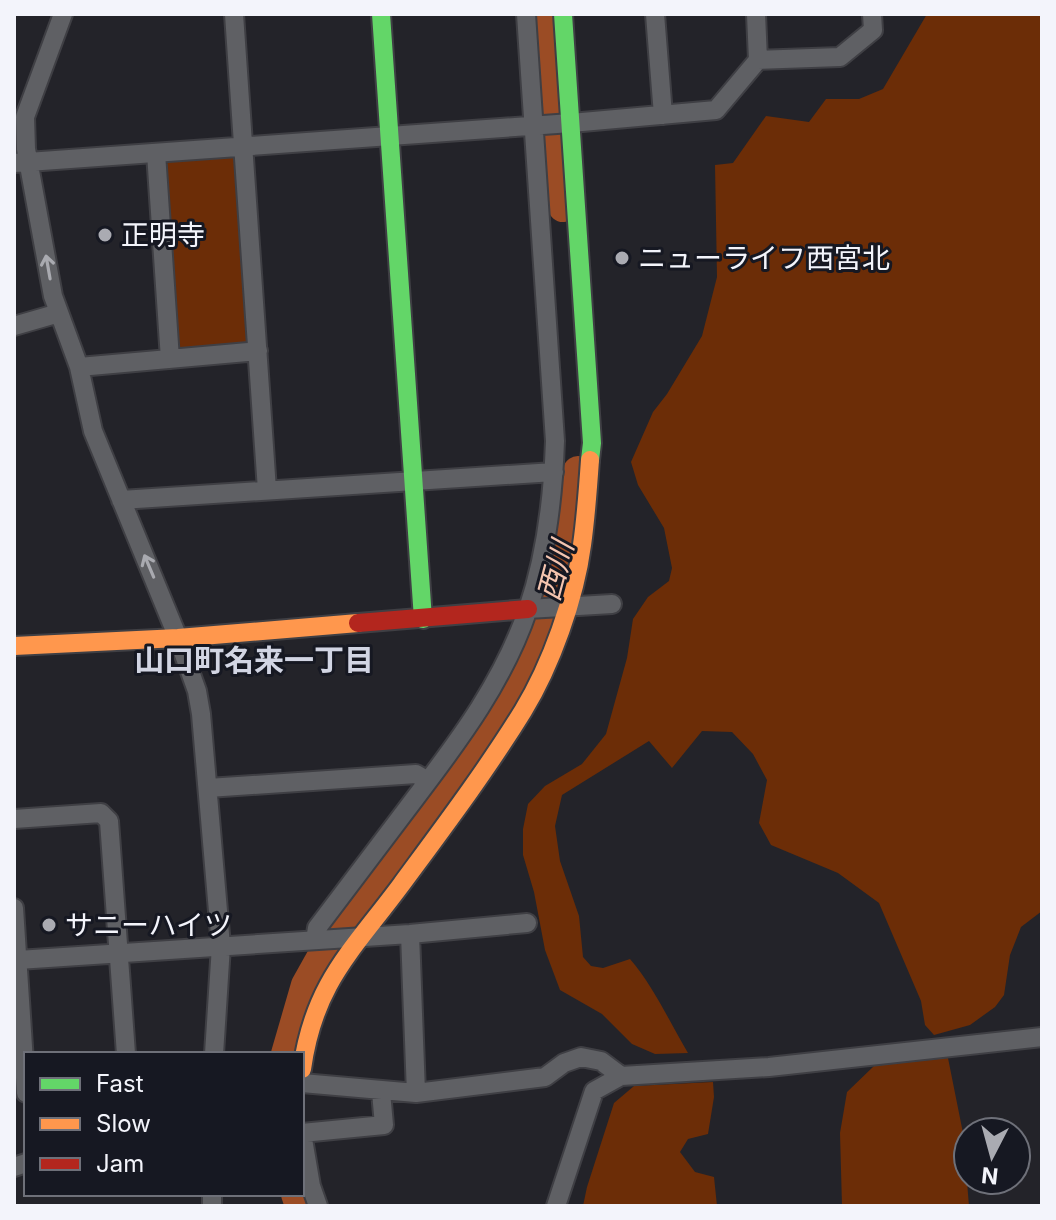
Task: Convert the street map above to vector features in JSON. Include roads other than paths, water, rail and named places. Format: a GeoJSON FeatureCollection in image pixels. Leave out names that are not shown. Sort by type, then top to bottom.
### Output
{"type":"FeatureCollection","features":[{"type":"Feature","properties":{"kind":"street"},"geometry":{"type":"LineString","coordinates":[[63,14],[25,117],[22,163],[53,296],[79,367],[93,431],[178,638],[199,703],[221,946],[214,1052]]}},
{"type":"Feature","properties":{"kind":"street"},"geometry":{"type":"LineString","coordinates":[[234,14],[267,490]]}},
{"type":"Feature","properties":{"kind":"street"},"geometry":{"type":"LineString","coordinates":[[381,14],[423,619]]}},
{"type":"Feature","properties":{"kind":"street"},"geometry":{"type":"LineString","coordinates":[[315,940],[317,928],[489,696],[528,609],[545,542],[554,472],[554,404],[526,14]]}},
{"type":"Feature","properties":{"kind":"street"},"geometry":{"type":"LineString","coordinates":[[304,1059],[312,1020],[342,960],[503,744],[525,708],[568,606],[582,548],[592,443],[563,14]]}},
{"type":"Feature","properties":{"kind":"street"},"geometry":{"type":"LineString","coordinates":[[655,14],[663,115]]}},
{"type":"Feature","properties":{"kind":"street"},"geometry":{"type":"LineString","coordinates":[[22,163],[716,110],[758,60],[756,14]]}},
{"type":"Feature","properties":{"kind":"street"},"geometry":{"type":"LineString","coordinates":[[758,60],[840,57],[873,30],[872,14]]}},
{"type":"Feature","properties":{"kind":"street"},"geometry":{"type":"LineString","coordinates":[[156,153],[170,359]]}},
{"type":"Feature","properties":{"kind":"street"},"geometry":{"type":"LineString","coordinates":[[14,326],[59,313]]}},
{"type":"Feature","properties":{"kind":"street"},"geometry":{"type":"LineString","coordinates":[[79,367],[258,351]]}},
{"type":"Feature","properties":{"kind":"street"},"geometry":{"type":"LineString","coordinates":[[121,500],[554,472]]}},
{"type":"Feature","properties":{"kind":"street"},"geometry":{"type":"LineString","coordinates":[[14,646],[178,638],[612,604]]}},
{"type":"Feature","properties":{"kind":"street"},"geometry":{"type":"LineString","coordinates":[[208,788],[416,774],[428,781]]}},
{"type":"Feature","properties":{"kind":"street"},"geometry":{"type":"LineString","coordinates":[[14,819],[101,813],[109,821],[126,1052]]}},
{"type":"Feature","properties":{"kind":"street"},"geometry":{"type":"LineString","coordinates":[[14,908],[24,1060]]}},
{"type":"Feature","properties":{"kind":"street"},"geometry":{"type":"LineString","coordinates":[[18,960],[410,934],[527,923]]}},
{"type":"Feature","properties":{"kind":"street"},"geometry":{"type":"LineString","coordinates":[[410,934],[416,1093]]}},
{"type":"Feature","properties":{"kind":"street"},"geometry":{"type":"LineString","coordinates":[[556,1206],[594,1091],[621,1076],[769,1067],[1042,1037]]}},
{"type":"Feature","properties":{"kind":"street"},"geometry":{"type":"LineString","coordinates":[[304,1083],[416,1093],[545,1077],[564,1063],[581,1057],[601,1061],[621,1076]]}},
{"type":"Feature","properties":{"kind":"street"},"geometry":{"type":"LineString","coordinates":[[304,1133],[384,1125],[381,1092]]}},
{"type":"Feature","properties":{"kind":"street"},"geometry":{"type":"LineString","coordinates":[[304,1145],[318,1206]]}},
{"type":"Feature","properties":{"kind":"waterway","name":"西川"},"geometry":{"type":"LineString","coordinates":[[548,14],[563,207]]}},
{"type":"Feature","properties":{"kind":"waterway","name":"西川"},"geometry":{"type":"LineString","coordinates":[[287,1052],[306,985],[325,951],[492,730],[519,678],[559,582],[578,471]]}},
{"type":"Feature","properties":{"kind":"waterway","name":"西川"},"geometry":{"type":"LineString","coordinates":[[297,1196],[300,1206]]}},
{"type":"Feature","properties":{"kind":"place","name":"正明寺"},"geometry":{"type":"Point","coordinates":[105,235]}},
{"type":"Feature","properties":{"kind":"place","name":"ニューライフ西宮北"},"geometry":{"type":"Point","coordinates":[622,258]}},
{"type":"Feature","properties":{"kind":"place","name":"サニーハイツ"},"geometry":{"type":"Point","coordinates":[49,925]}},
{"type":"Feature","properties":{"kind":"district","name":"山口町名来一丁目"},"geometry":{"type":"Point","coordinates":[254,661]}}]}
